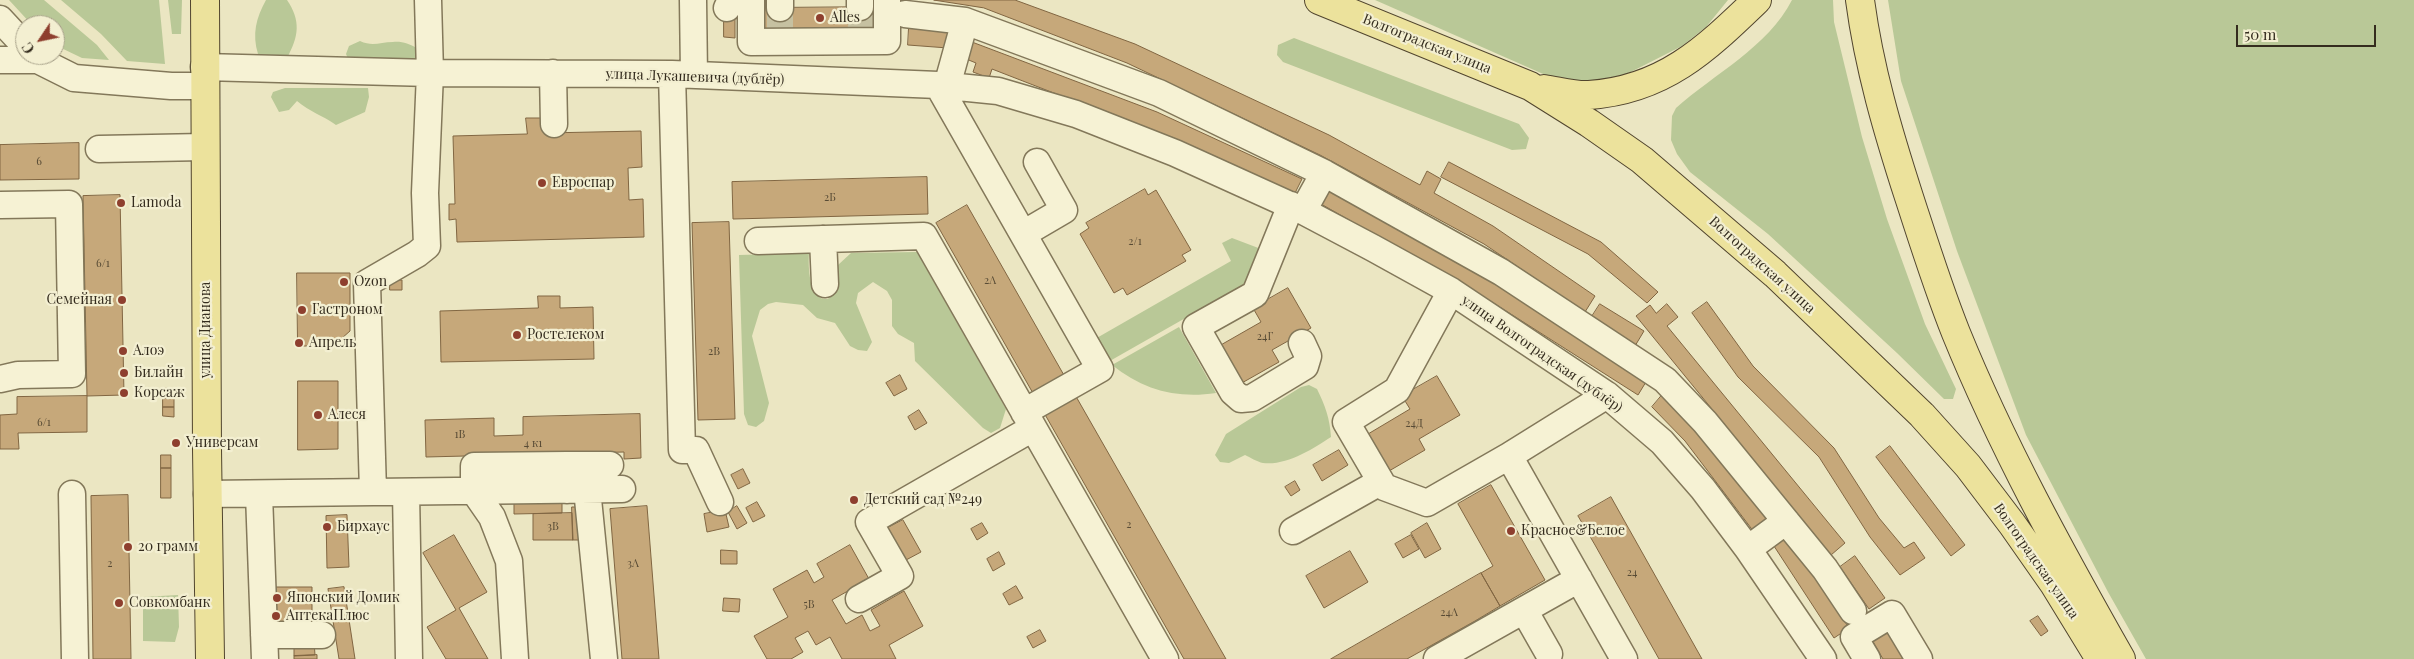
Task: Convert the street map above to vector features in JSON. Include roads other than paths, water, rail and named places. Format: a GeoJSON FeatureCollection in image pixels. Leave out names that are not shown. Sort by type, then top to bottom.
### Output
{"type":"FeatureCollection","features":[{"type":"Feature","properties":{"kind":"main road","name":"улица Дианова"},"geometry":{"type":"LineString","coordinates":[[205,0],[204,147],[210,659]]}},
{"type":"Feature","properties":{"kind":"main road","name":"Волгоградская улица"},"geometry":{"type":"LineString","coordinates":[[1319,0],[1530,86],[1589,123],[1642,160],[1775,274],[1922,415],[1968,466],[2012,524],[2054,584],[2100,659]]}},
{"type":"Feature","properties":{"kind":"main road"},"geometry":{"type":"LineString","coordinates":[[1530,86],[1588,96],[1645,85],[1680,66],[1717,39],[1757,0]]}},
{"type":"Feature","properties":{"kind":"main road","name":"Волгоградская улица"},"geometry":{"type":"LineString","coordinates":[[1860,0],[1866,44],[1884,122],[1930,263],[1956,332],[1998,427],[2042,515],[2121,659]]}},
{"type":"Feature","properties":{"kind":"street"},"geometry":{"type":"LineString","coordinates":[[373,492],[367,283],[427,246],[425,193],[430,72],[428,0]]}},
{"type":"Feature","properties":{"kind":"street"},"geometry":{"type":"LineString","coordinates":[[693,0],[683,75],[682,450],[696,450],[720,502]]}},
{"type":"Feature","properties":{"kind":"street"},"geometry":{"type":"LineString","coordinates":[[736,3],[751,42],[780,20],[861,19],[887,41],[896,7],[965,21],[1160,94],[1324,172],[1501,272],[1665,380],[1705,422],[1825,569],[1854,611]]}},
{"type":"Feature","properties":{"kind":"street"},"geometry":{"type":"LineString","coordinates":[[0,19],[15,35]]}},
{"type":"Feature","properties":{"kind":"street"},"geometry":{"type":"LineString","coordinates":[[861,19],[861,82]]}},
{"type":"Feature","properties":{"kind":"street"},"geometry":{"type":"LineString","coordinates":[[780,20],[780,79]]}},
{"type":"Feature","properties":{"kind":"street"},"geometry":{"type":"LineString","coordinates":[[859,599],[900,576],[869,522],[1029,420],[1100,369],[1023,234],[943,86],[965,21]]}},
{"type":"Feature","properties":{"kind":"street"},"geometry":{"type":"LineString","coordinates":[[0,60],[15,57]]}},
{"type":"Feature","properties":{"kind":"street","name":"улица Лукашевича (дублёр)"},"geometry":{"type":"LineString","coordinates":[[51,65],[74,78],[171,86],[204,76],[430,72],[683,75],[943,86],[998,91],[1076,114],[1175,153]]}},
{"type":"Feature","properties":{"kind":"street"},"geometry":{"type":"LineString","coordinates":[[553,74],[554,124]]}},
{"type":"Feature","properties":{"kind":"street"},"geometry":{"type":"LineString","coordinates":[[99,149],[204,147]]}},
{"type":"Feature","properties":{"kind":"street","name":"улица Волгоградская (дублёр)"},"geometry":{"type":"LineString","coordinates":[[1175,153],[1297,208],[1451,292],[1606,395],[1662,442],[1703,489],[1748,549],[1824,659]]}},
{"type":"Feature","properties":{"kind":"street"},"geometry":{"type":"LineString","coordinates":[[1023,234],[1064,210],[1037,162]]}},
{"type":"Feature","properties":{"kind":"street"},"geometry":{"type":"LineString","coordinates":[[1302,343],[1308,356],[1305,366],[1252,398],[1242,399],[1233,392],[1196,328],[1255,294],[1297,208],[1324,172]]}},
{"type":"Feature","properties":{"kind":"street"},"geometry":{"type":"LineString","coordinates":[[0,205],[69,204],[72,374],[18,375],[0,379]]}},
{"type":"Feature","properties":{"kind":"street"},"geometry":{"type":"LineString","coordinates":[[758,242],[924,236],[1165,659]]}},
{"type":"Feature","properties":{"kind":"street"},"geometry":{"type":"LineString","coordinates":[[823,239],[824,284]]}},
{"type":"Feature","properties":{"kind":"street"},"geometry":{"type":"LineString","coordinates":[[1451,292],[1397,390],[1346,422],[1384,487],[1427,503],[1509,456],[1606,395]]}},
{"type":"Feature","properties":{"kind":"street"},"geometry":{"type":"LineString","coordinates":[[1509,456],[1624,659]]}},
{"type":"Feature","properties":{"kind":"street"},"geometry":{"type":"LineString","coordinates":[[574,481],[610,465]]}},
{"type":"Feature","properties":{"kind":"street"},"geometry":{"type":"LineString","coordinates":[[208,494],[406,492],[466,475],[574,481],[622,489]]}},
{"type":"Feature","properties":{"kind":"street"},"geometry":{"type":"LineString","coordinates":[[466,475],[492,517],[509,561],[515,659]]}},
{"type":"Feature","properties":{"kind":"street"},"geometry":{"type":"LineString","coordinates":[[574,481],[604,659]]}},
{"type":"Feature","properties":{"kind":"street"},"geometry":{"type":"LineString","coordinates":[[1293,532],[1380,482]]}},
{"type":"Feature","properties":{"kind":"street"},"geometry":{"type":"LineString","coordinates":[[406,492],[409,659]]}},
{"type":"Feature","properties":{"kind":"street"},"geometry":{"type":"LineString","coordinates":[[72,494],[74,659]]}},
{"type":"Feature","properties":{"kind":"street"},"geometry":{"type":"LineString","coordinates":[[259,494],[265,647],[322,635]]}},
{"type":"Feature","properties":{"kind":"street"},"geometry":{"type":"LineString","coordinates":[[1748,549],[1786,521]]}},
{"type":"Feature","properties":{"kind":"street"},"geometry":{"type":"LineString","coordinates":[[1437,659],[1579,579]]}},
{"type":"Feature","properties":{"kind":"street"},"geometry":{"type":"LineString","coordinates":[[1524,610],[1548,654]]}},
{"type":"Feature","properties":{"kind":"street"},"geometry":{"type":"LineString","coordinates":[[1867,659],[1854,637],[1892,614],[1919,659]]}},
{"type":"Feature","properties":{"kind":"tunnel"},"geometry":{"type":"LineString","coordinates":[[860,7],[861,29]]}},
{"type":"Feature","properties":{"kind":"tunnel"},"geometry":{"type":"LineString","coordinates":[[780,8],[780,30]]}},
{"type":"Feature","properties":{"kind":"place","name":"Alles"},"geometry":{"type":"Point","coordinates":[820,18]}},
{"type":"Feature","properties":{"kind":"place","name":"Евроспар"},"geometry":{"type":"Point","coordinates":[542,183]}},
{"type":"Feature","properties":{"kind":"place","name":"Lamoda"},"geometry":{"type":"Point","coordinates":[121,203]}},
{"type":"Feature","properties":{"kind":"place","name":"Ozon"},"geometry":{"type":"Point","coordinates":[344,282]}},
{"type":"Feature","properties":{"kind":"place","name":"Семейная"},"geometry":{"type":"Point","coordinates":[122,300]}},
{"type":"Feature","properties":{"kind":"place","name":"Гастроном"},"geometry":{"type":"Point","coordinates":[302,310]}},
{"type":"Feature","properties":{"kind":"place","name":"Ростелеком"},"geometry":{"type":"Point","coordinates":[517,335]}},
{"type":"Feature","properties":{"kind":"place","name":"Апрель"},"geometry":{"type":"Point","coordinates":[299,343]}},
{"type":"Feature","properties":{"kind":"place","name":"Алоэ"},"geometry":{"type":"Point","coordinates":[123,351]}},
{"type":"Feature","properties":{"kind":"place","name":"Билайн"},"geometry":{"type":"Point","coordinates":[124,373]}},
{"type":"Feature","properties":{"kind":"place","name":"Корсаж"},"geometry":{"type":"Point","coordinates":[124,393]}},
{"type":"Feature","properties":{"kind":"place","name":"Алеся"},"geometry":{"type":"Point","coordinates":[318,415]}},
{"type":"Feature","properties":{"kind":"place","name":"Универсам"},"geometry":{"type":"Point","coordinates":[176,443]}},
{"type":"Feature","properties":{"kind":"place","name":"Детский сад №249"},"geometry":{"type":"Point","coordinates":[854,500]}},
{"type":"Feature","properties":{"kind":"place","name":"Бирхаус"},"geometry":{"type":"Point","coordinates":[327,527]}},
{"type":"Feature","properties":{"kind":"place","name":"Красное&Белое"},"geometry":{"type":"Point","coordinates":[1511,531]}},
{"type":"Feature","properties":{"kind":"place","name":"20 грамм"},"geometry":{"type":"Point","coordinates":[128,547]}},
{"type":"Feature","properties":{"kind":"place","name":"Японский Домик"},"geometry":{"type":"Point","coordinates":[277,598]}},
{"type":"Feature","properties":{"kind":"place","name":"Совкомбанк"},"geometry":{"type":"Point","coordinates":[119,603]}},
{"type":"Feature","properties":{"kind":"place","name":"АптекаПлюс"},"geometry":{"type":"Point","coordinates":[276,616]}}]}
